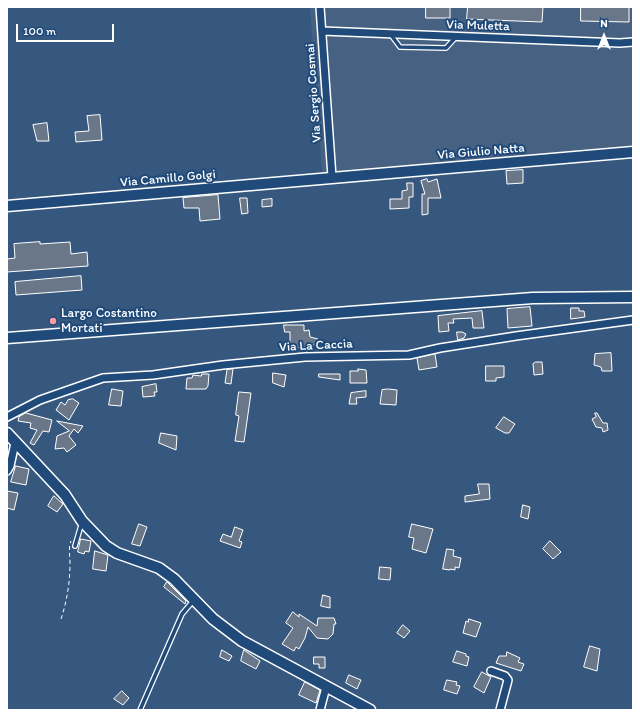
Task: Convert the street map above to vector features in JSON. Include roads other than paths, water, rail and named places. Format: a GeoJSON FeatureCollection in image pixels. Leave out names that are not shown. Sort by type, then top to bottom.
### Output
{"type":"FeatureCollection","features":[{"type":"Feature","properties":{"kind":"street","name":"Via Sergio Cosmai"},"geometry":{"type":"LineString","coordinates":[[320,7],[332,177]]}},
{"type":"Feature","properties":{"kind":"street","name":"Via Muletta"},"geometry":{"type":"LineString","coordinates":[[322,31],[620,43],[633,42]]}},
{"type":"Feature","properties":{"kind":"street","name":"Via Giulio Natta"},"geometry":{"type":"LineString","coordinates":[[332,177],[633,152]]}},
{"type":"Feature","properties":{"kind":"street","name":"Via Camillo Golgi"},"geometry":{"type":"LineString","coordinates":[[7,206],[332,177]]}},
{"type":"Feature","properties":{"kind":"street"},"geometry":{"type":"LineString","coordinates":[[7,338],[533,298],[633,297]]}},
{"type":"Feature","properties":{"kind":"street","name":"Via La Caccia"},"geometry":{"type":"LineString","coordinates":[[7,417],[40,400],[103,378],[153,375],[223,365],[305,357],[409,355],[440,348],[516,336],[633,320]]}},
{"type":"Feature","properties":{"kind":"street"},"geometry":{"type":"LineString","coordinates":[[7,433],[65,496],[82,521],[106,546],[117,552],[159,568],[174,579],[213,619],[242,641],[370,710]]}},
{"type":"Feature","properties":{"kind":"street"},"geometry":{"type":"LineString","coordinates":[[7,471],[15,443]]}},
{"type":"Feature","properties":{"kind":"street"},"geometry":{"type":"LineString","coordinates":[[491,671],[505,676],[508,680],[500,710]]}},
{"type":"Feature","properties":{"kind":"street"},"geometry":{"type":"LineString","coordinates":[[320,710],[326,687]]}},
{"type":"Feature","properties":{"kind":"lane"},"geometry":{"type":"LineString","coordinates":[[390,34],[400,47],[446,48],[456,37]]}},
{"type":"Feature","properties":{"kind":"lane"},"geometry":{"type":"LineString","coordinates":[[75,546],[82,521]]}},
{"type":"Feature","properties":{"kind":"lane"},"geometry":{"type":"LineString","coordinates":[[140,710],[182,614],[193,600]]}},
{"type":"Feature","properties":{"kind":"place","name":"Largo Costantino Mortati"},"geometry":{"type":"Point","coordinates":[53,321]}}]}
